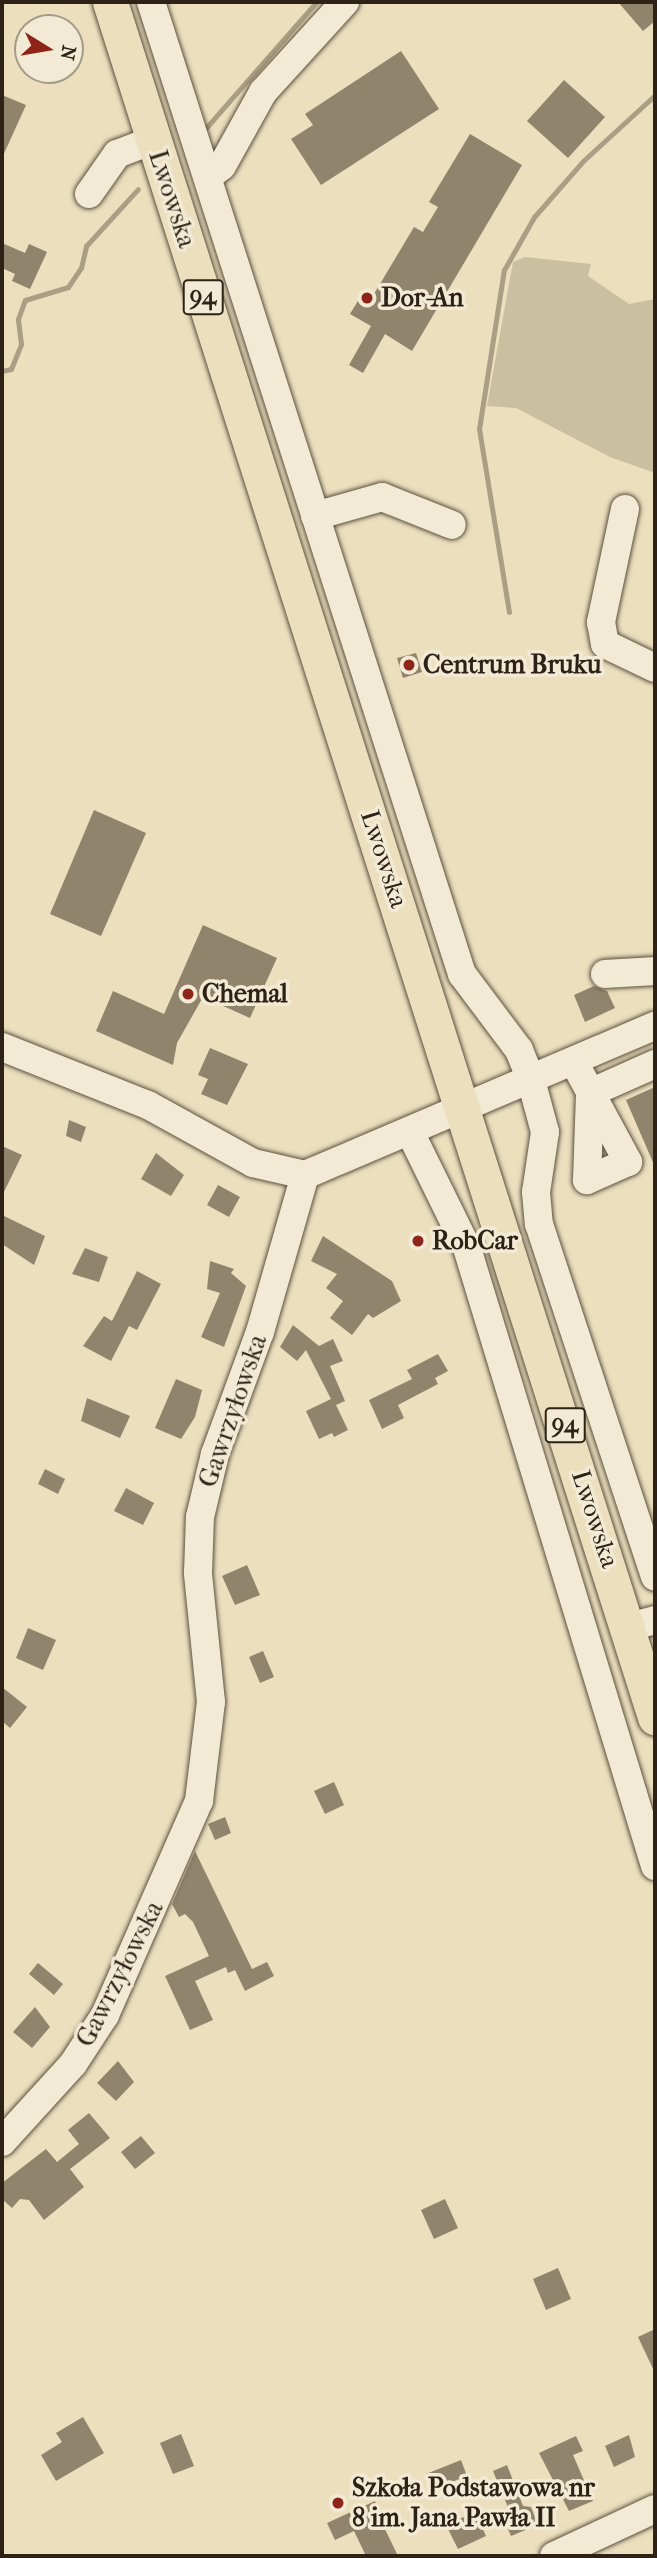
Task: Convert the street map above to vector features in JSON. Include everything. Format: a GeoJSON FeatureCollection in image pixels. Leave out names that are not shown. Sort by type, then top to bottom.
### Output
{"type":"FeatureCollection","features":[{"type":"Feature","properties":{"kind":"main road","name":"Lwowska"},"geometry":{"type":"LineString","coordinates":[[110,2],[465,1110],[642,1623],[655,1717]]}},
{"type":"Feature","properties":{"kind":"street"},"geometry":{"type":"LineString","coordinates":[[151,2],[209,176],[314,516],[462,974],[514,1041],[531,1080],[544,1132],[537,1183],[539,1224],[655,1576]]}},
{"type":"Feature","properties":{"kind":"street"},"geometry":{"type":"LineString","coordinates":[[209,176],[222,166],[263,92],[345,2]]}},
{"type":"Feature","properties":{"kind":"street"},"geometry":{"type":"LineString","coordinates":[[89,194],[108,150],[153,140]]}},
{"type":"Feature","properties":{"kind":"street"},"geometry":{"type":"LineString","coordinates":[[314,516],[382,497],[452,525]]}},
{"type":"Feature","properties":{"kind":"street"},"geometry":{"type":"LineString","coordinates":[[625,509],[601,622],[605,644],[655,668]]}},
{"type":"Feature","properties":{"kind":"street"},"geometry":{"type":"LineString","coordinates":[[605,974],[655,971]]}},
{"type":"Feature","properties":{"kind":"street"},"geometry":{"type":"LineString","coordinates":[[2,1047],[148,1105],[253,1163],[305,1175],[465,1110],[655,1026]]}},
{"type":"Feature","properties":{"kind":"street"},"geometry":{"type":"LineString","coordinates":[[574,1062],[590,1093],[655,1064]]}},
{"type":"Feature","properties":{"kind":"street"},"geometry":{"type":"LineString","coordinates":[[410,1132],[467,1248],[655,1866]]}},
{"type":"Feature","properties":{"kind":"street","name":"Gawrzyłowska"},"geometry":{"type":"LineString","coordinates":[[2,2142],[73,2064],[105,2015],[199,1801],[211,1702],[198,1573],[200,1517],[215,1454],[260,1332],[305,1175]]}},
{"type":"Feature","properties":{"kind":"street"},"geometry":{"type":"LineString","coordinates":[[554,2556],[655,2509]]}},
{"type":"Feature","properties":{"kind":"shaded area"},"geometry":{"type":"Polygon","coordinates":[[[525,257],[591,264],[588,276],[629,304],[655,299],[655,473],[610,457],[516,408],[487,406],[513,262],[525,257]]]}},
{"type":"Feature","properties":{"kind":"building"},"geometry":{"type":"Polygon","coordinates":[[[618,2],[655,2],[655,21],[643,31],[618,2]]]}},
{"type":"Feature","properties":{"kind":"building"},"geometry":{"type":"Polygon","coordinates":[[[401,51],[439,109],[321,185],[291,139],[313,125],[305,114],[401,51]]]}},
{"type":"Feature","properties":{"kind":"building"},"geometry":{"type":"Polygon","coordinates":[[[564,80],[605,117],[568,158],[527,121],[564,80]]]}},
{"type":"Feature","properties":{"kind":"building"},"geometry":{"type":"Polygon","coordinates":[[[2,95],[26,105],[2,158],[2,95]]]}},
{"type":"Feature","properties":{"kind":"building"},"geometry":{"type":"Polygon","coordinates":[[[470,134],[522,165],[412,351],[385,334],[363,373],[349,365],[371,326],[350,314],[365,289],[374,294],[414,227],[423,232],[438,207],[429,202],[470,134]]]}},
{"type":"Feature","properties":{"kind":"building"},"geometry":{"type":"Polygon","coordinates":[[[2,243],[25,253],[29,244],[47,252],[30,289],[12,281],[15,274],[2,268],[2,243]]]}},
{"type":"Feature","properties":{"kind":"building","name":"Centrum Bruku"},"geometry":{"type":"Polygon","coordinates":[[[416,653],[422,672],[403,678],[397,658],[416,653]]]}},
{"type":"Feature","properties":{"kind":"building"},"geometry":{"type":"Polygon","coordinates":[[[94,810],[146,833],[101,936],[50,914],[94,810]]]}},
{"type":"Feature","properties":{"kind":"building","name":"Chemal"},"geometry":{"type":"Polygon","coordinates":[[[203,925],[277,958],[250,1018],[203,997],[177,1043],[173,1065],[96,1031],[113,991],[164,1014],[203,925]]]}},
{"type":"Feature","properties":{"kind":"building"},"geometry":{"type":"Polygon","coordinates":[[[594,986],[607,991],[615,1008],[585,1022],[574,995],[594,986]]]}},
{"type":"Feature","properties":{"kind":"building"},"geometry":{"type":"Polygon","coordinates":[[[210,1048],[248,1064],[227,1105],[201,1094],[208,1079],[198,1075],[210,1048]]]}},
{"type":"Feature","properties":{"kind":"building"},"geometry":{"type":"Polygon","coordinates":[[[655,1087],[655,1167],[626,1100],[655,1087]]]}},
{"type":"Feature","properties":{"kind":"building"},"geometry":{"type":"Polygon","coordinates":[[[69,1120],[86,1127],[81,1142],[66,1136],[69,1120]]]}},
{"type":"Feature","properties":{"kind":"building"},"geometry":{"type":"Polygon","coordinates":[[[2,1146],[22,1155],[2,1196],[2,1146]]]}},
{"type":"Feature","properties":{"kind":"building"},"geometry":{"type":"Polygon","coordinates":[[[156,1153],[184,1175],[171,1196],[141,1179],[156,1153]]]}},
{"type":"Feature","properties":{"kind":"building"},"geometry":{"type":"Polygon","coordinates":[[[218,1185],[240,1197],[229,1217],[207,1205],[218,1185]]]}},
{"type":"Feature","properties":{"kind":"building"},"geometry":{"type":"Polygon","coordinates":[[[2,1215],[45,1236],[34,1265],[2,1244],[2,1215]]]}},
{"type":"Feature","properties":{"kind":"building"},"geometry":{"type":"Polygon","coordinates":[[[323,1236],[392,1281],[401,1301],[373,1318],[368,1314],[352,1335],[330,1318],[343,1301],[326,1288],[337,1274],[311,1261],[323,1236]]]}},
{"type":"Feature","properties":{"kind":"building"},"geometry":{"type":"Polygon","coordinates":[[[85,1248],[108,1257],[99,1282],[72,1274],[85,1248]]]}},
{"type":"Feature","properties":{"kind":"building"},"geometry":{"type":"Polygon","coordinates":[[[210,1261],[234,1269],[231,1273],[246,1286],[224,1347],[201,1337],[220,1293],[207,1289],[210,1261]]]}},
{"type":"Feature","properties":{"kind":"building"},"geometry":{"type":"Polygon","coordinates":[[[137,1271],[161,1284],[137,1330],[129,1326],[111,1361],[83,1346],[104,1316],[112,1321],[137,1271]]]}},
{"type":"Feature","properties":{"kind":"building"},"geometry":{"type":"Polygon","coordinates":[[[293,1325],[319,1346],[333,1339],[343,1361],[330,1366],[345,1401],[336,1405],[348,1430],[334,1437],[332,1433],[319,1439],[306,1411],[331,1399],[306,1350],[297,1361],[280,1347],[293,1325]]]}},
{"type":"Feature","properties":{"kind":"building"},"geometry":{"type":"Polygon","coordinates":[[[438,1354],[448,1371],[435,1378],[438,1384],[398,1405],[404,1418],[382,1429],[369,1400],[412,1379],[407,1370],[438,1354]]]}},
{"type":"Feature","properties":{"kind":"building"},"geometry":{"type":"Polygon","coordinates":[[[176,1379],[202,1390],[195,1417],[181,1439],[155,1428],[176,1379]]]}},
{"type":"Feature","properties":{"kind":"building"},"geometry":{"type":"Polygon","coordinates":[[[87,1398],[130,1416],[120,1438],[81,1421],[87,1398]]]}},
{"type":"Feature","properties":{"kind":"building"},"geometry":{"type":"Polygon","coordinates":[[[45,1469],[65,1479],[58,1494],[38,1484],[45,1469]]]}},
{"type":"Feature","properties":{"kind":"building"},"geometry":{"type":"Polygon","coordinates":[[[126,1488],[154,1503],[143,1525],[114,1511],[126,1488]]]}},
{"type":"Feature","properties":{"kind":"building"},"geometry":{"type":"Polygon","coordinates":[[[247,1565],[260,1595],[235,1605],[222,1576],[247,1565]]]}},
{"type":"Feature","properties":{"kind":"building"},"geometry":{"type":"Polygon","coordinates":[[[28,1628],[56,1640],[43,1670],[16,1658],[28,1628]]]}},
{"type":"Feature","properties":{"kind":"building"},"geometry":{"type":"Polygon","coordinates":[[[263,1651],[274,1677],[260,1683],[249,1657],[263,1651]]]}},
{"type":"Feature","properties":{"kind":"building"},"geometry":{"type":"Polygon","coordinates":[[[2,1687],[27,1707],[10,1728],[2,1721],[2,1687]]]}},
{"type":"Feature","properties":{"kind":"building"},"geometry":{"type":"Polygon","coordinates":[[[334,1782],[344,1805],[325,1814],[314,1791],[334,1782]]]}},
{"type":"Feature","properties":{"kind":"building"},"geometry":{"type":"Polygon","coordinates":[[[225,1817],[231,1833],[215,1840],[208,1824],[225,1817]]]}},
{"type":"Feature","properties":{"kind":"building"},"geometry":{"type":"Polygon","coordinates":[[[195,1851],[252,1969],[267,1962],[274,1976],[245,1991],[235,1970],[228,1973],[226,1967],[195,1981],[213,2020],[190,2030],[165,1976],[209,1956],[193,1922],[185,1914],[179,1917],[172,1904],[195,1851]]]}},
{"type":"Feature","properties":{"kind":"building"},"geometry":{"type":"Polygon","coordinates":[[[38,1963],[63,1984],[54,1995],[29,1974],[38,1963]]]}},
{"type":"Feature","properties":{"kind":"building"},"geometry":{"type":"Polygon","coordinates":[[[35,2007],[50,2027],[32,2048],[13,2032],[35,2007]]]}},
{"type":"Feature","properties":{"kind":"building"},"geometry":{"type":"Polygon","coordinates":[[[118,2061],[134,2082],[116,2101],[97,2083],[118,2061]]]}},
{"type":"Feature","properties":{"kind":"building"},"geometry":{"type":"Polygon","coordinates":[[[89,2113],[110,2138],[70,2169],[84,2187],[44,2220],[29,2200],[20,2199],[12,2208],[2,2199],[2,2183],[46,2149],[57,2162],[79,2144],[68,2130],[89,2113]]]}},
{"type":"Feature","properties":{"kind":"building"},"geometry":{"type":"Polygon","coordinates":[[[141,2136],[155,2153],[135,2169],[121,2152],[141,2136]]]}},
{"type":"Feature","properties":{"kind":"building"},"geometry":{"type":"Polygon","coordinates":[[[445,2199],[458,2228],[434,2239],[421,2210],[445,2199]]]}},
{"type":"Feature","properties":{"kind":"building"},"geometry":{"type":"Polygon","coordinates":[[[558,2268],[571,2299],[546,2310],[533,2279],[558,2268]]]}},
{"type":"Feature","properties":{"kind":"building"},"geometry":{"type":"Polygon","coordinates":[[[655,2329],[655,2373],[638,2337],[655,2329]]]}},
{"type":"Feature","properties":{"kind":"building"},"geometry":{"type":"Polygon","coordinates":[[[83,2417],[104,2453],[56,2481],[41,2455],[62,2442],[56,2433],[83,2417]]]}},
{"type":"Feature","properties":{"kind":"building"},"geometry":{"type":"Polygon","coordinates":[[[181,2434],[194,2466],[173,2474],[160,2443],[181,2434]]]}},
{"type":"Feature","properties":{"kind":"building"},"geometry":{"type":"Polygon","coordinates":[[[629,2435],[635,2457],[614,2467],[605,2446],[629,2435]]]}},
{"type":"Feature","properties":{"kind":"building"},"geometry":{"type":"Polygon","coordinates":[[[576,2436],[583,2451],[573,2455],[593,2501],[569,2511],[539,2453],[576,2436]]]}},
{"type":"Feature","properties":{"kind":"building"},"geometry":{"type":"Polygon","coordinates":[[[461,2460],[467,2476],[432,2490],[426,2474],[461,2460]]]}},
{"type":"Feature","properties":{"kind":"building"},"geometry":{"type":"Polygon","coordinates":[[[507,2465],[523,2506],[531,2507],[538,2525],[511,2536],[502,2515],[510,2512],[493,2471],[507,2465]]]}},
{"type":"Feature","properties":{"kind":"building"},"geometry":{"type":"Polygon","coordinates":[[[375,2501],[380,2519],[398,2556],[366,2556],[354,2531],[335,2540],[327,2523],[375,2501]]]}},
{"type":"Feature","properties":{"kind":"building"},"geometry":{"type":"Polygon","coordinates":[[[475,2512],[486,2536],[458,2549],[446,2525],[475,2512]]]}},
{"type":"Feature","properties":{"kind":"waterway"},"geometry":{"type":"LineString","coordinates":[[205,129],[316,2]]}},
{"type":"Feature","properties":{"kind":"waterway"},"geometry":{"type":"LineString","coordinates":[[509,612],[479,429],[504,270],[534,217],[583,161],[655,95]]}},
{"type":"Feature","properties":{"kind":"waterway"},"geometry":{"type":"LineString","coordinates":[[2,371],[11,369],[21,344],[18,319],[25,300],[68,287],[81,268],[86,246],[138,189]]}},
{"type":"Feature","properties":{"kind":"place","name":"Dor-An"},"geometry":{"type":"Point","coordinates":[367,298]}},
{"type":"Feature","properties":{"kind":"place","name":"Centrum Bruku"},"geometry":{"type":"Point","coordinates":[409,665]}},
{"type":"Feature","properties":{"kind":"place","name":"Chemal"},"geometry":{"type":"Point","coordinates":[188,994]}},
{"type":"Feature","properties":{"kind":"place","name":"RobCar"},"geometry":{"type":"Point","coordinates":[418,1241]}},
{"type":"Feature","properties":{"kind":"place","name":"Szkoła Podstawowa nr 8 im. Jana Pawła II"},"geometry":{"type":"Point","coordinates":[338,2503]}}]}
